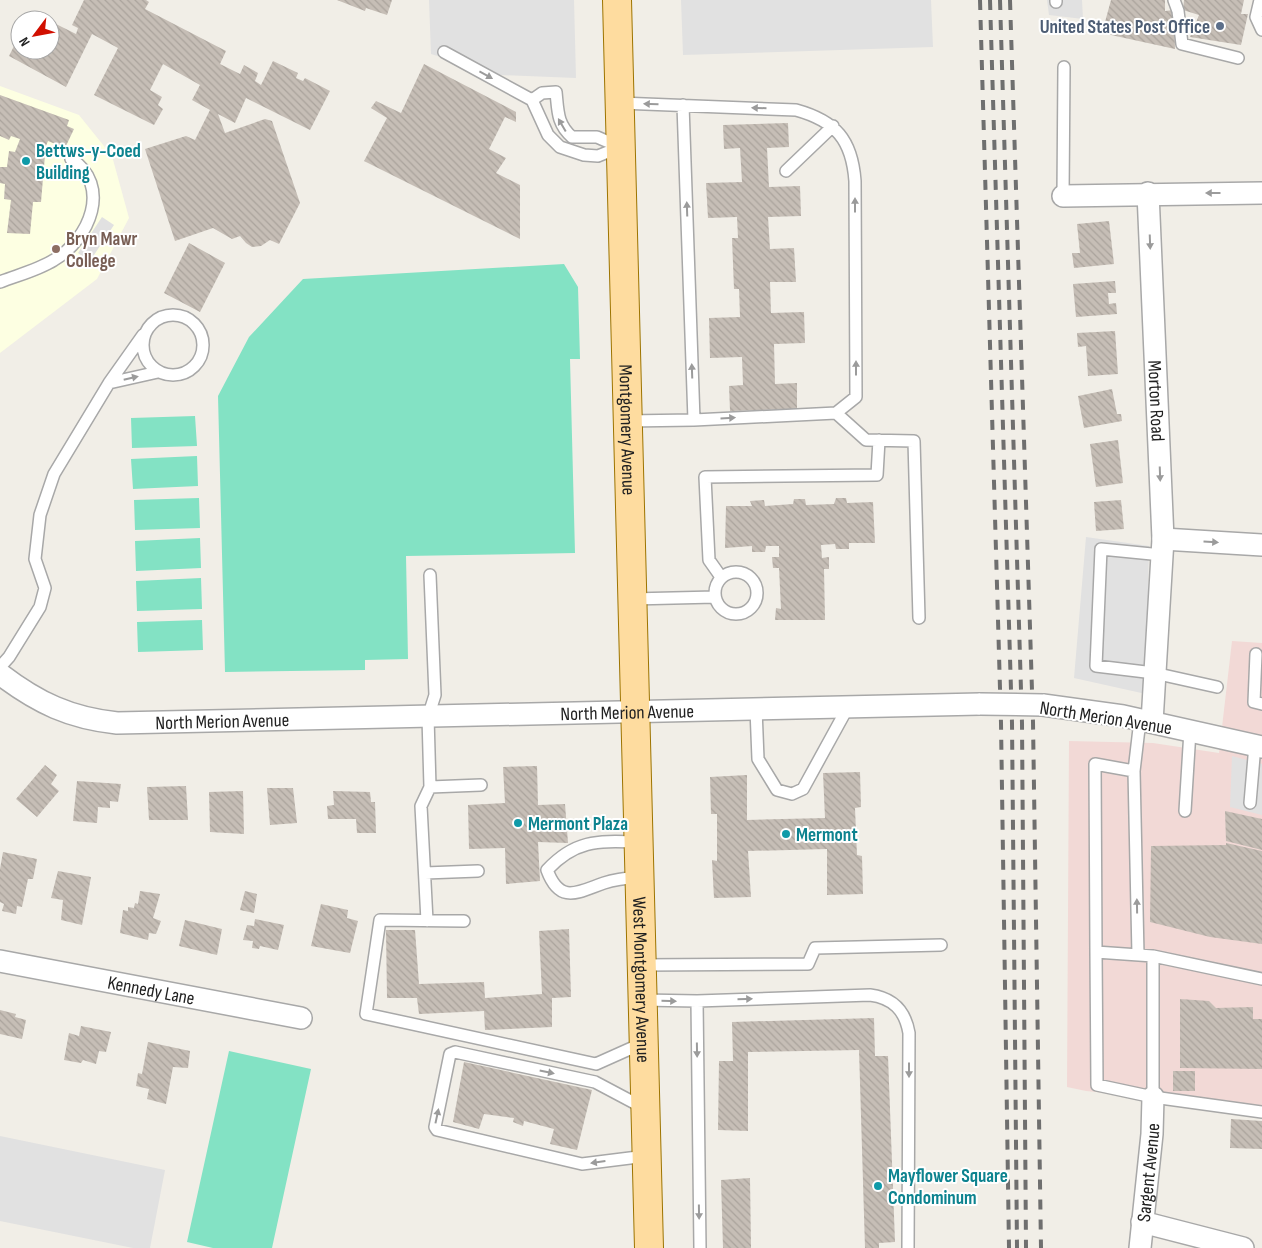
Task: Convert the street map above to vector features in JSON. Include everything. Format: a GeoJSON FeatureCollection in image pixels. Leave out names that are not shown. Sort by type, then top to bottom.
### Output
{"type":"FeatureCollection","features":[{"type":"Feature","properties":{"kind":"main road"},"geometry":{"type":"LineString","coordinates":[[617,0],[620,147]]}},
{"type":"Feature","properties":{"kind":"main road","name":"Montgomery Avenue"},"geometry":{"type":"LineString","coordinates":[[620,147],[635,712]]}},
{"type":"Feature","properties":{"kind":"main road","name":"West Montgomery Avenue"},"geometry":{"type":"LineString","coordinates":[[635,712],[649,1248]]}},
{"type":"Feature","properties":{"kind":"street"},"geometry":{"type":"LineString","coordinates":[[1064,196],[1148,193],[1262,193]]}},
{"type":"Feature","properties":{"kind":"street","name":"Morton Road"},"geometry":{"type":"LineString","coordinates":[[1146,721],[1154,673],[1162,547],[1148,193]]}},
{"type":"Feature","properties":{"kind":"street"},"geometry":{"type":"LineString","coordinates":[[1162,547],[1262,544]]}},
{"type":"Feature","properties":{"kind":"street","name":"North Merion Avenue"},"geometry":{"type":"LineString","coordinates":[[0,674],[21,690],[71,715],[110,722],[428,717],[980,704],[1043,705],[1146,721],[1258,746]]}},
{"type":"Feature","properties":{"kind":"street","name":"Kennedy Lane"},"geometry":{"type":"LineString","coordinates":[[0,961],[301,1018]]}},
{"type":"Feature","properties":{"kind":"street","name":"Sargent Avenue"},"geometry":{"type":"LineString","coordinates":[[1140,1248],[1152,1134],[1153,1096]]}},
{"type":"Feature","properties":{"kind":"street"},"geometry":{"type":"LineString","coordinates":[[1142,1222],[1244,1248]]}},
{"type":"Feature","properties":{"kind":"lane"},"geometry":{"type":"LineString","coordinates":[[1174,0],[1178,11],[1182,44],[1238,58]]}},
{"type":"Feature","properties":{"kind":"lane"},"geometry":{"type":"LineString","coordinates":[[1260,0],[1256,17],[1262,30]]}},
{"type":"Feature","properties":{"kind":"lane"},"geometry":{"type":"LineString","coordinates":[[444,52],[532,100],[548,135],[560,147],[584,155],[598,156],[620,147]]}},
{"type":"Feature","properties":{"kind":"lane"},"geometry":{"type":"LineString","coordinates":[[1064,67],[1064,196]]}},
{"type":"Feature","properties":{"kind":"lane"},"geometry":{"type":"LineString","coordinates":[[532,100],[542,93],[556,92],[558,120],[563,129],[572,138],[597,137],[620,147]]}},
{"type":"Feature","properties":{"kind":"lane"},"geometry":{"type":"LineString","coordinates":[[619,103],[796,110],[816,115],[833,126],[846,142],[853,161],[855,181],[856,398],[836,413],[694,420],[627,421]]}},
{"type":"Feature","properties":{"kind":"lane"},"geometry":{"type":"LineString","coordinates":[[683,106],[694,420]]}},
{"type":"Feature","properties":{"kind":"lane"},"geometry":{"type":"LineString","coordinates":[[786,171],[833,126]]}},
{"type":"Feature","properties":{"kind":"lane"},"geometry":{"type":"LineString","coordinates":[[0,282],[55,260],[68,249],[81,233],[91,215],[94,198],[92,179],[83,166],[71,158]]}},
{"type":"Feature","properties":{"kind":"lane"},"geometry":{"type":"LineString","coordinates":[[0,668],[40,607],[45,588],[35,559],[40,515],[54,474],[109,383],[151,323],[160,317],[175,315],[190,319],[202,336],[204,346],[201,356],[188,372],[178,375],[158,372],[109,383]]}},
{"type":"Feature","properties":{"kind":"lane"},"geometry":{"type":"LineString","coordinates":[[145,332],[142,341],[145,358],[158,372]]}},
{"type":"Feature","properties":{"kind":"lane"},"geometry":{"type":"LineString","coordinates":[[836,413],[866,440],[914,441],[919,618]]}},
{"type":"Feature","properties":{"kind":"lane"},"geometry":{"type":"LineString","coordinates":[[722,577],[709,560],[705,477],[877,475],[879,440]]}},
{"type":"Feature","properties":{"kind":"lane"},"geometry":{"type":"LineString","coordinates":[[1162,547],[1102,549],[1096,666],[1154,673],[1217,687]]}},
{"type":"Feature","properties":{"kind":"lane"},"geometry":{"type":"LineString","coordinates":[[735,571],[742,573],[754,582],[757,596],[750,609],[736,614],[722,610],[715,597],[714,590],[722,577],[735,571]]}},
{"type":"Feature","properties":{"kind":"lane"},"geometry":{"type":"LineString","coordinates":[[427,921],[421,806],[430,788],[428,717],[435,695],[430,575]]}},
{"type":"Feature","properties":{"kind":"lane"},"geometry":{"type":"LineString","coordinates":[[632,599],[715,597]]}},
{"type":"Feature","properties":{"kind":"lane"},"geometry":{"type":"LineString","coordinates":[[1256,654],[1254,702],[1262,704]]}},
{"type":"Feature","properties":{"kind":"lane"},"geometry":{"type":"LineString","coordinates":[[756,709],[758,759],[777,790],[792,794],[803,789],[848,707]]}},
{"type":"Feature","properties":{"kind":"lane"},"geometry":{"type":"LineString","coordinates":[[1138,955],[1134,771],[1146,721]]}},
{"type":"Feature","properties":{"kind":"lane"},"geometry":{"type":"LineString","coordinates":[[1185,811],[1190,731]]}},
{"type":"Feature","properties":{"kind":"lane"},"geometry":{"type":"LineString","coordinates":[[1250,803],[1258,746]]}},
{"type":"Feature","properties":{"kind":"lane"},"geometry":{"type":"LineString","coordinates":[[1134,771],[1095,764],[1097,1085],[1153,1096],[1262,1112]]}},
{"type":"Feature","properties":{"kind":"lane"},"geometry":{"type":"LineString","coordinates":[[430,788],[481,785]]}},
{"type":"Feature","properties":{"kind":"lane"},"geometry":{"type":"LineString","coordinates":[[638,842],[603,842],[580,845],[560,857],[547,870],[552,883],[566,894],[575,895],[619,878],[640,878]]}},
{"type":"Feature","properties":{"kind":"lane"},"geometry":{"type":"LineString","coordinates":[[425,873],[478,871]]}},
{"type":"Feature","properties":{"kind":"lane"},"geometry":{"type":"LineString","coordinates":[[464,921],[380,920],[366,1014],[596,1064],[644,1043]]}},
{"type":"Feature","properties":{"kind":"lane"},"geometry":{"type":"LineString","coordinates":[[642,964],[808,964],[815,948],[941,945]]}},
{"type":"Feature","properties":{"kind":"lane"},"geometry":{"type":"LineString","coordinates":[[1096,952],[1153,956],[1262,980]]}},
{"type":"Feature","properties":{"kind":"lane"},"geometry":{"type":"LineString","coordinates":[[1153,956],[1153,1096]]}},
{"type":"Feature","properties":{"kind":"lane"},"geometry":{"type":"LineString","coordinates":[[642,1000],[697,1001],[870,995],[882,996],[902,1010],[907,1021],[909,1033],[908,1248]]}},
{"type":"Feature","properties":{"kind":"lane"},"geometry":{"type":"LineString","coordinates":[[697,1001],[700,1248]]}},
{"type":"Feature","properties":{"kind":"lane"},"geometry":{"type":"LineString","coordinates":[[645,1109],[594,1082],[455,1052],[450,1054],[435,1127],[437,1130],[582,1164],[646,1156]]}},
{"type":"Feature","properties":{"kind":"shaded area"},"geometry":{"type":"Polygon","coordinates":[[[429,0],[574,0],[576,78],[500,75],[431,54],[429,0]]]}},
{"type":"Feature","properties":{"kind":"shaded area"},"geometry":{"type":"Polygon","coordinates":[[[681,0],[931,0],[933,47],[683,55],[681,0]]]}},
{"type":"Feature","properties":{"kind":"shaded area"},"geometry":{"type":"Polygon","coordinates":[[[1047,0],[1082,0],[1083,19],[1049,15],[1047,0]]]}},
{"type":"Feature","properties":{"kind":"shaded area","name":"Bryn Mawr College"},"geometry":{"type":"Polygon","coordinates":[[[0,86],[79,115],[112,156],[129,218],[97,279],[0,353],[0,86]]]}},
{"type":"Feature","properties":{"kind":"shaded area"},"geometry":{"type":"Polygon","coordinates":[[[102,217],[114,225],[90,261],[78,253],[102,217]]]}},
{"type":"Feature","properties":{"kind":"shaded area"},"geometry":{"type":"Polygon","coordinates":[[[1086,537],[1149,546],[1146,694],[1074,678],[1086,537]]]}},
{"type":"Feature","properties":{"kind":"shaded area"},"geometry":{"type":"Polygon","coordinates":[[[1232,641],[1262,643],[1262,1108],[1086,1091],[1067,1087],[1069,741],[1153,743],[1219,753],[1232,641]]]}},
{"type":"Feature","properties":{"kind":"shaded area"},"geometry":{"type":"Polygon","coordinates":[[[1232,756],[1262,764],[1262,815],[1230,807],[1232,756]]]}},
{"type":"Feature","properties":{"kind":"shaded area"},"geometry":{"type":"Polygon","coordinates":[[[0,1136],[165,1170],[150,1248],[133,1248],[0,1221],[0,1136]]]}},
{"type":"Feature","properties":{"kind":"green space"},"geometry":{"type":"Polygon","coordinates":[[[564,264],[578,287],[580,359],[570,359],[575,553],[406,556],[408,659],[365,660],[365,670],[225,672],[218,396],[249,337],[303,279],[564,264]]]}},
{"type":"Feature","properties":{"kind":"green space"},"geometry":{"type":"Polygon","coordinates":[[[195,416],[197,446],[132,448],[131,418],[195,416]]]}},
{"type":"Feature","properties":{"kind":"green space"},"geometry":{"type":"Polygon","coordinates":[[[197,456],[198,486],[133,489],[131,459],[197,456]]]}},
{"type":"Feature","properties":{"kind":"green space"},"geometry":{"type":"Polygon","coordinates":[[[199,498],[200,528],[135,530],[134,500],[199,498]]]}},
{"type":"Feature","properties":{"kind":"green space"},"geometry":{"type":"Polygon","coordinates":[[[200,538],[201,568],[136,571],[135,541],[200,538]]]}},
{"type":"Feature","properties":{"kind":"green space"},"geometry":{"type":"Polygon","coordinates":[[[201,578],[202,609],[137,611],[136,581],[201,578]]]}},
{"type":"Feature","properties":{"kind":"green space"},"geometry":{"type":"Polygon","coordinates":[[[202,620],[203,650],[138,652],[137,622],[202,620]]]}},
{"type":"Feature","properties":{"kind":"green space"},"geometry":{"type":"Polygon","coordinates":[[[229,1051],[311,1069],[272,1248],[213,1248],[187,1242],[229,1051]]]}},
{"type":"Feature","properties":{"kind":"building"},"geometry":{"type":"Polygon","coordinates":[[[84,0],[146,0],[149,2],[145,9],[226,51],[220,64],[240,74],[244,65],[258,73],[255,81],[261,85],[273,61],[298,73],[296,78],[303,81],[305,78],[330,91],[310,130],[246,98],[235,123],[218,114],[225,133],[265,119],[272,121],[300,203],[279,244],[270,240],[261,246],[252,247],[240,236],[232,239],[213,228],[175,241],[145,149],[186,136],[195,140],[210,110],[192,100],[200,85],[163,64],[150,90],[162,97],[158,105],[163,109],[154,125],[94,95],[118,48],[92,34],[66,87],[16,60],[60,60],[60,26],[76,34],[78,28],[72,25],[84,0]]]}},
{"type":"Feature","properties":{"kind":"building"},"geometry":{"type":"Polygon","coordinates":[[[337,0],[392,0],[387,15],[366,8],[365,11],[337,0]]]}},
{"type":"Feature","properties":{"kind":"building"},"geometry":{"type":"Polygon","coordinates":[[[1111,0],[1165,0],[1165,11],[1174,10],[1175,49],[1102,33],[1111,0]]]}},
{"type":"Feature","properties":{"kind":"building","name":"United States Post Office"},"geometry":{"type":"Polygon","coordinates":[[[1184,0],[1244,0],[1241,14],[1248,14],[1241,45],[1190,37],[1199,15],[1183,10],[1184,0]]]}},
{"type":"Feature","properties":{"kind":"building"},"geometry":{"type":"Polygon","coordinates":[[[424,64],[516,112],[516,122],[505,117],[489,149],[506,158],[496,173],[520,185],[520,239],[364,161],[387,118],[371,108],[376,101],[401,113],[424,64]]]}},
{"type":"Feature","properties":{"kind":"building","name":"Bettws-y-Coed Building"},"geometry":{"type":"Polygon","coordinates":[[[0,95],[69,120],[67,126],[74,129],[65,148],[48,141],[42,155],[45,155],[41,202],[33,202],[30,234],[7,233],[11,200],[4,199],[5,184],[0,183],[0,167],[7,167],[9,151],[15,152],[20,139],[11,136],[9,140],[0,136],[0,95]]]}},
{"type":"Feature","properties":{"kind":"building"},"geometry":{"type":"Polygon","coordinates":[[[788,123],[789,147],[767,148],[769,187],[800,186],[801,216],[768,217],[770,249],[794,248],[796,282],[770,282],[771,313],[804,312],[805,343],[774,344],[775,384],[797,383],[797,409],[730,411],[729,386],[743,385],[742,357],[710,358],[709,318],[740,317],[739,289],[734,289],[732,238],[738,238],[737,217],[708,218],[706,183],[742,182],[740,148],[724,149],[723,125],[788,123]]]}},
{"type":"Feature","properties":{"kind":"building"},"geometry":{"type":"Polygon","coordinates":[[[1109,221],[1114,264],[1074,268],[1072,253],[1080,253],[1077,224],[1109,221]]]}},
{"type":"Feature","properties":{"kind":"building"},"geometry":{"type":"Polygon","coordinates":[[[189,243],[225,263],[200,312],[164,293],[189,243]]]}},
{"type":"Feature","properties":{"kind":"building"},"geometry":{"type":"Polygon","coordinates":[[[1115,281],[1116,293],[1108,293],[1109,304],[1116,303],[1117,314],[1076,317],[1073,284],[1115,281]]]}},
{"type":"Feature","properties":{"kind":"building"},"geometry":{"type":"Polygon","coordinates":[[[1115,331],[1118,374],[1088,376],[1086,346],[1078,347],[1077,333],[1115,331]]]}},
{"type":"Feature","properties":{"kind":"building"},"geometry":{"type":"Polygon","coordinates":[[[1112,389],[1117,414],[1121,414],[1122,421],[1084,428],[1078,396],[1112,389]]]}},
{"type":"Feature","properties":{"kind":"building"},"geometry":{"type":"Polygon","coordinates":[[[1118,440],[1123,483],[1096,487],[1090,444],[1118,440]]]}},
{"type":"Feature","properties":{"kind":"building"},"geometry":{"type":"Polygon","coordinates":[[[836,498],[846,498],[847,503],[873,502],[875,543],[849,543],[849,549],[836,549],[835,544],[821,545],[822,558],[829,557],[829,569],[824,569],[825,620],[775,620],[776,608],[781,609],[779,568],[773,568],[772,557],[779,557],[779,546],[766,546],[765,552],[752,552],[752,546],[725,548],[726,506],[752,506],[750,501],[764,500],[765,506],[793,504],[794,499],[805,499],[806,505],[834,504],[836,498]]]}},
{"type":"Feature","properties":{"kind":"building"},"geometry":{"type":"Polygon","coordinates":[[[1121,500],[1124,529],[1096,531],[1094,502],[1121,500]]]}},
{"type":"Feature","properties":{"kind":"building"},"geometry":{"type":"Polygon","coordinates":[[[45,765],[57,775],[51,784],[59,791],[37,817],[16,799],[45,765]]]}},
{"type":"Feature","properties":{"kind":"building","name":"Mermont Plaza"},"geometry":{"type":"Polygon","coordinates":[[[537,766],[538,805],[565,804],[568,843],[538,842],[540,881],[506,884],[505,848],[469,849],[468,805],[505,803],[503,767],[537,766]]]}},
{"type":"Feature","properties":{"kind":"building","name":"Mermont"},"geometry":{"type":"Polygon","coordinates":[[[860,772],[861,807],[855,808],[857,855],[862,856],[863,894],[827,895],[827,849],[748,851],[751,897],[714,898],[712,860],[717,861],[717,814],[711,814],[710,777],[747,775],[747,820],[825,818],[823,773],[860,772]]]}},
{"type":"Feature","properties":{"kind":"building"},"geometry":{"type":"Polygon","coordinates":[[[77,781],[121,784],[118,802],[110,801],[110,808],[98,807],[97,823],[73,821],[77,781]]]}},
{"type":"Feature","properties":{"kind":"building"},"geometry":{"type":"Polygon","coordinates":[[[186,786],[188,820],[149,820],[147,787],[186,786]]]}},
{"type":"Feature","properties":{"kind":"building"},"geometry":{"type":"Polygon","coordinates":[[[267,788],[293,788],[297,823],[270,825],[267,788]]]}},
{"type":"Feature","properties":{"kind":"building"},"geometry":{"type":"Polygon","coordinates":[[[243,791],[244,834],[210,832],[209,792],[243,791]]]}},
{"type":"Feature","properties":{"kind":"building"},"geometry":{"type":"Polygon","coordinates":[[[333,791],[370,792],[371,802],[375,802],[376,833],[357,833],[356,819],[328,819],[327,806],[334,805],[333,791]]]}},
{"type":"Feature","properties":{"kind":"building"},"geometry":{"type":"Polygon","coordinates":[[[1225,811],[1262,819],[1262,850],[1226,841],[1225,811]]]}},
{"type":"Feature","properties":{"kind":"building"},"geometry":{"type":"Polygon","coordinates":[[[1226,843],[1262,851],[1262,944],[1210,937],[1150,922],[1151,846],[1226,845],[1226,843]]]}},
{"type":"Feature","properties":{"kind":"building"},"geometry":{"type":"Polygon","coordinates":[[[3,852],[37,859],[33,879],[28,879],[22,907],[17,906],[16,914],[2,911],[4,904],[0,902],[0,869],[3,852]]]}},
{"type":"Feature","properties":{"kind":"building"},"geometry":{"type":"Polygon","coordinates":[[[58,871],[91,877],[82,925],[61,920],[63,900],[51,898],[58,871]]]}},
{"type":"Feature","properties":{"kind":"building"},"geometry":{"type":"Polygon","coordinates":[[[140,891],[160,894],[153,918],[161,921],[156,934],[149,933],[148,940],[120,933],[123,910],[128,911],[128,907],[134,908],[135,903],[138,904],[140,891]]]}},
{"type":"Feature","properties":{"kind":"building"},"geometry":{"type":"Polygon","coordinates":[[[245,891],[257,894],[254,913],[240,910],[245,891]]]}},
{"type":"Feature","properties":{"kind":"building"},"geometry":{"type":"Polygon","coordinates":[[[321,904],[348,910],[347,918],[358,921],[350,953],[311,946],[321,904]]]}},
{"type":"Feature","properties":{"kind":"building"},"geometry":{"type":"Polygon","coordinates":[[[255,919],[284,925],[278,950],[260,946],[259,949],[252,948],[253,941],[243,940],[247,925],[254,926],[255,919]]]}},
{"type":"Feature","properties":{"kind":"building"},"geometry":{"type":"Polygon","coordinates":[[[185,920],[222,929],[217,955],[179,946],[185,920]]]}},
{"type":"Feature","properties":{"kind":"building"},"geometry":{"type":"Polygon","coordinates":[[[569,929],[571,997],[552,998],[552,1027],[485,1030],[484,1011],[419,1014],[417,998],[387,998],[386,930],[415,930],[419,984],[484,982],[485,998],[542,994],[539,931],[569,929]]]}},
{"type":"Feature","properties":{"kind":"building"},"geometry":{"type":"Polygon","coordinates":[[[1180,999],[1209,1001],[1216,1008],[1253,1007],[1253,1019],[1262,1019],[1262,1069],[1180,1068],[1180,999]]]}},
{"type":"Feature","properties":{"kind":"building"},"geometry":{"type":"Polygon","coordinates":[[[0,1010],[16,1014],[15,1017],[26,1020],[22,1039],[0,1034],[0,1010]]]}},
{"type":"Feature","properties":{"kind":"building","name":"Mayflower Square Condominum"},"geometry":{"type":"Polygon","coordinates":[[[874,1018],[875,1056],[888,1056],[895,1242],[879,1243],[879,1248],[865,1248],[859,1050],[748,1052],[748,1131],[718,1130],[719,1061],[733,1061],[732,1022],[874,1018]]]}},
{"type":"Feature","properties":{"kind":"building"},"geometry":{"type":"Polygon","coordinates":[[[81,1026],[111,1032],[106,1052],[99,1051],[96,1064],[83,1060],[81,1063],[64,1060],[69,1033],[79,1036],[81,1026]]]}},
{"type":"Feature","properties":{"kind":"building"},"geometry":{"type":"Polygon","coordinates":[[[148,1042],[190,1051],[188,1068],[173,1067],[166,1104],[147,1099],[149,1089],[136,1086],[138,1073],[142,1074],[148,1042]]]}},
{"type":"Feature","properties":{"kind":"building"},"geometry":{"type":"Polygon","coordinates":[[[464,1062],[592,1090],[577,1150],[550,1144],[554,1129],[524,1121],[523,1126],[513,1122],[514,1118],[484,1114],[479,1129],[453,1122],[464,1062]]]}},
{"type":"Feature","properties":{"kind":"building"},"geometry":{"type":"Polygon","coordinates":[[[1173,1071],[1195,1071],[1195,1091],[1173,1091],[1173,1071]]]}},
{"type":"Feature","properties":{"kind":"building"},"geometry":{"type":"Polygon","coordinates":[[[1231,1119],[1262,1121],[1262,1149],[1230,1148],[1231,1119]]]}},
{"type":"Feature","properties":{"kind":"building"},"geometry":{"type":"Polygon","coordinates":[[[750,1178],[751,1248],[723,1248],[721,1180],[750,1178]]]}},
{"type":"Feature","properties":{"kind":"railway"},"geometry":{"type":"LineString","coordinates":[[980,0],[1001,723],[1009,1248]]}},
{"type":"Feature","properties":{"kind":"railway"},"geometry":{"type":"LineString","coordinates":[[990,0],[1012,723],[1017,1248]]}},
{"type":"Feature","properties":{"kind":"railway"},"geometry":{"type":"LineString","coordinates":[[1000,0],[1022,723],[1026,1248]]}},
{"type":"Feature","properties":{"kind":"railway"},"geometry":{"type":"LineString","coordinates":[[1010,0],[1033,722],[1041,1248]]}},
{"type":"Feature","properties":{"kind":"place","name":"United States Post Office"},"geometry":{"type":"Point","coordinates":[1220,26]}},
{"type":"Feature","properties":{"kind":"place","name":"Bettws-y-Coed Building"},"geometry":{"type":"Point","coordinates":[26,161]}},
{"type":"Feature","properties":{"kind":"place","name":"Bryn Mawr College"},"geometry":{"type":"Point","coordinates":[56,249]}},
{"type":"Feature","properties":{"kind":"place","name":"Mermont Plaza"},"geometry":{"type":"Point","coordinates":[518,823]}},
{"type":"Feature","properties":{"kind":"place","name":"Mermont"},"geometry":{"type":"Point","coordinates":[786,834]}},
{"type":"Feature","properties":{"kind":"place","name":"Mayflower Square Condominum"},"geometry":{"type":"Point","coordinates":[878,1186]}}]}
